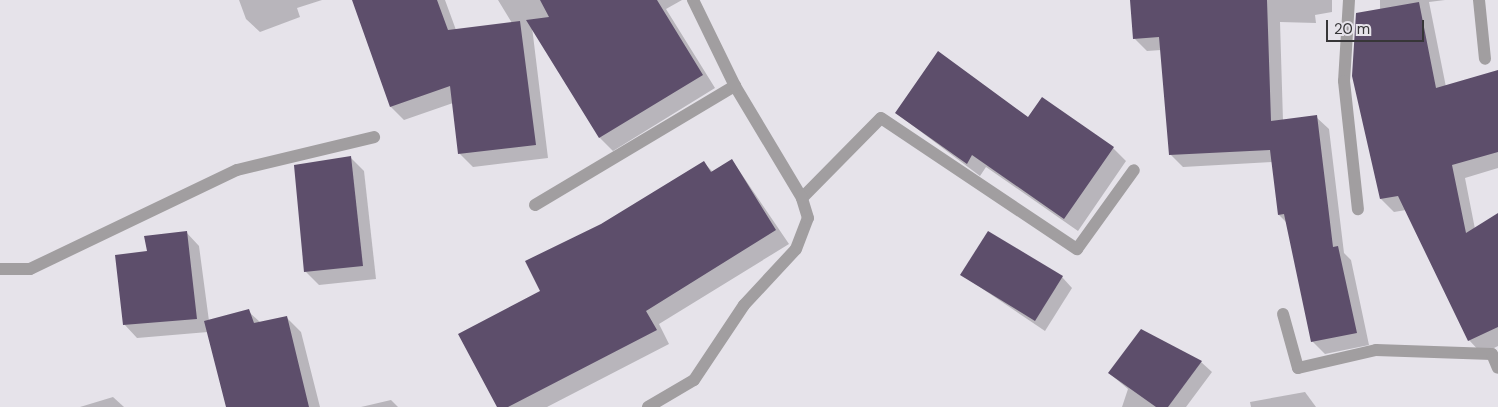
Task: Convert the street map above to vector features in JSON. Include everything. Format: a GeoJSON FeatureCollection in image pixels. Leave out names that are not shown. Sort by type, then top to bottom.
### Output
{"type":"FeatureCollection","features":[{"type":"Feature","properties":{"kind":"street"},"geometry":{"type":"LineString","coordinates":[[648,407],[694,380],[744,305],[796,249],[808,218],[802,198],[735,86],[693,0]]}},
{"type":"Feature","properties":{"kind":"street"},"geometry":{"type":"LineString","coordinates":[[1349,0],[1344,81],[1358,210]]}},
{"type":"Feature","properties":{"kind":"street"},"geometry":{"type":"LineString","coordinates":[[1479,0],[1485,59]]}},
{"type":"Feature","properties":{"kind":"street"},"geometry":{"type":"LineString","coordinates":[[536,205],[735,86]]}},
{"type":"Feature","properties":{"kind":"street"},"geometry":{"type":"LineString","coordinates":[[802,198],[880,118],[1077,249],[1134,170]]}},
{"type":"Feature","properties":{"kind":"street"},"geometry":{"type":"LineString","coordinates":[[0,269],[30,269],[237,170],[374,137]]}},
{"type":"Feature","properties":{"kind":"street"},"geometry":{"type":"LineString","coordinates":[[1283,314],[1298,368],[1376,350],[1492,354],[1498,368]]}},
{"type":"Feature","properties":{"kind":"building"},"geometry":{"type":"Polygon","coordinates":[[[352,0],[437,0],[448,30],[520,21],[536,145],[458,154],[450,86],[390,107],[352,0]]]}},
{"type":"Feature","properties":{"kind":"building"},"geometry":{"type":"Polygon","coordinates":[[[540,0],[657,0],[703,75],[599,138],[526,20],[549,17],[540,0]]]}},
{"type":"Feature","properties":{"kind":"building"},"geometry":{"type":"Polygon","coordinates":[[[1130,0],[1267,0],[1271,121],[1317,115],[1333,247],[1338,246],[1357,333],[1311,342],[1284,214],[1278,215],[1270,150],[1169,155],[1159,37],[1133,39],[1130,0]]]}},
{"type":"Feature","properties":{"kind":"building"},"geometry":{"type":"Polygon","coordinates":[[[1419,2],[1436,88],[1498,70],[1498,152],[1452,165],[1466,233],[1498,213],[1498,327],[1468,341],[1398,196],[1380,199],[1352,76],[1356,13],[1419,2]]]}},
{"type":"Feature","properties":{"kind":"building"},"geometry":{"type":"Polygon","coordinates":[[[938,51],[1028,117],[1042,97],[1114,147],[1064,219],[972,155],[967,164],[895,113],[938,51]]]}},
{"type":"Feature","properties":{"kind":"building"},"geometry":{"type":"Polygon","coordinates":[[[351,156],[363,266],[304,272],[294,165],[351,156]]]}},
{"type":"Feature","properties":{"kind":"building"},"geometry":{"type":"Polygon","coordinates":[[[732,159],[776,230],[646,311],[657,330],[508,407],[497,407],[458,334],[540,291],[525,261],[601,224],[704,161],[711,172],[732,159]]]}},
{"type":"Feature","properties":{"kind":"building"},"geometry":{"type":"Polygon","coordinates":[[[187,231],[197,319],[123,325],[115,255],[147,251],[144,236],[187,231]]]}},
{"type":"Feature","properties":{"kind":"building"},"geometry":{"type":"Polygon","coordinates":[[[988,231],[1063,276],[1035,321],[960,275],[988,231]]]}},
{"type":"Feature","properties":{"kind":"building"},"geometry":{"type":"Polygon","coordinates":[[[249,309],[254,323],[287,316],[309,407],[226,407],[204,321],[249,309]]]}},
{"type":"Feature","properties":{"kind":"building"},"geometry":{"type":"Polygon","coordinates":[[[1141,329],[1202,361],[1168,407],[1156,407],[1108,373],[1141,329]]]}}]}
